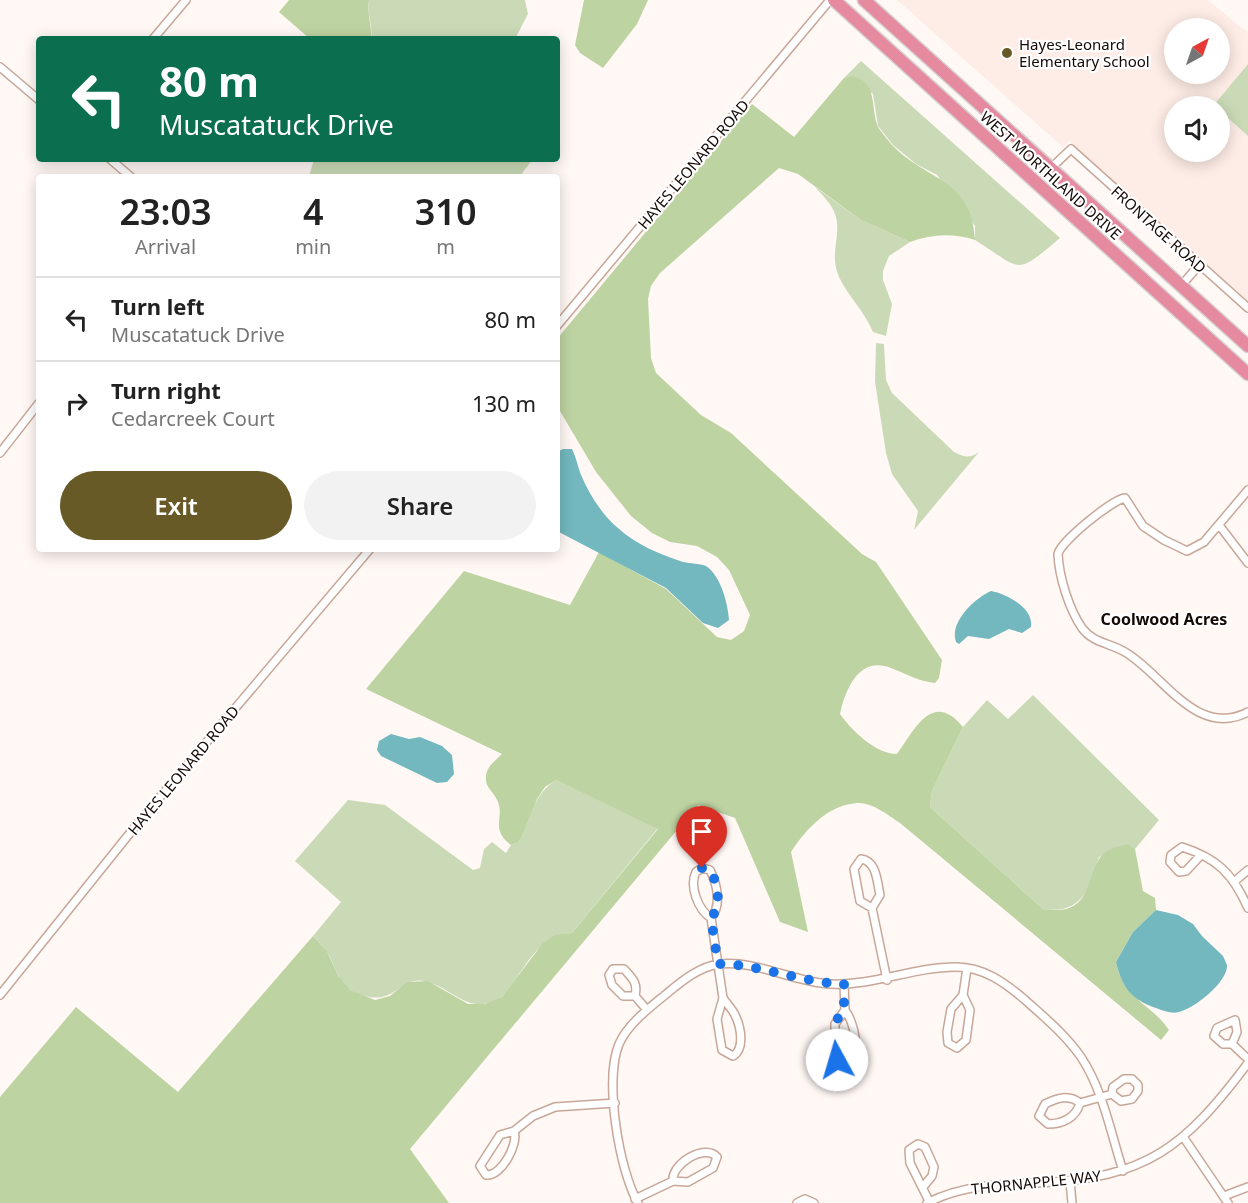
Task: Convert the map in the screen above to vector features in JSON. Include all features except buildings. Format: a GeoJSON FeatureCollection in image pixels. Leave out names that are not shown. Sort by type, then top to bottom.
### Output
{"type":"FeatureCollection","features":[{"type":"Feature","properties":{"kind":"highway","name":"WEST MORTHLAND DRIVE"},"geometry":{"type":"LineString","coordinates":[[832,0],[1248,374]]}},
{"type":"Feature","properties":{"kind":"highway","name":"WEST MORTHLAND DRIVE"},"geometry":{"type":"LineString","coordinates":[[864,0],[1248,346]]}},
{"type":"Feature","properties":{"kind":"street"},"geometry":{"type":"LineString","coordinates":[[156,36],[186,0]]}},
{"type":"Feature","properties":{"kind":"street","name":"HAYES LEONARD ROAD"},"geometry":{"type":"LineString","coordinates":[[560,322],[832,0]]}},
{"type":"Feature","properties":{"kind":"street"},"geometry":{"type":"LineString","coordinates":[[0,67],[36,97]]}},
{"type":"Feature","properties":{"kind":"street","name":"FRONTAGE ROAD"},"geometry":{"type":"LineString","coordinates":[[1051,168],[1071,149],[1248,308]]}},
{"type":"Feature","properties":{"kind":"street"},"geometry":{"type":"LineString","coordinates":[[114,162],[128,174]]}},
{"type":"Feature","properties":{"kind":"street"},"geometry":{"type":"LineString","coordinates":[[1181,286],[1200,265]]}},
{"type":"Feature","properties":{"kind":"street"},"geometry":{"type":"LineString","coordinates":[[0,453],[36,407]]}},
{"type":"Feature","properties":{"kind":"street"},"geometry":{"type":"LineString","coordinates":[[1248,490],[1199,547],[1187,551],[1143,526],[1130,502],[1125,498],[1119,499],[1064,543],[1059,549],[1058,562],[1080,626],[1091,637],[1125,652],[1181,701],[1198,712],[1221,718],[1237,717],[1248,712]]}},
{"type":"Feature","properties":{"kind":"street"},"geometry":{"type":"LineString","coordinates":[[1218,525],[1248,562]]}},
{"type":"Feature","properties":{"kind":"street","name":"HAYES LEONARD ROAD"},"geometry":{"type":"LineString","coordinates":[[0,994],[138,824],[367,552]]}},
{"type":"Feature","properties":{"kind":"street"},"geometry":{"type":"LineString","coordinates":[[1200,856],[1217,862],[1235,881],[1246,895],[1248,908]]}},
{"type":"Feature","properties":{"kind":"street"},"geometry":{"type":"LineString","coordinates":[[872,908],[879,899],[879,890],[873,865],[861,859],[854,869],[861,901],[872,908],[887,980]]}},
{"type":"Feature","properties":{"kind":"street"},"geometry":{"type":"LineString","coordinates":[[711,918],[717,910],[718,900],[712,874],[710,870],[702,868],[696,872],[693,879],[699,909],[711,918],[723,998],[717,1019],[722,1050],[727,1055],[733,1056],[741,1045],[736,1016],[723,998]]}},
{"type":"Feature","properties":{"kind":"street"},"geometry":{"type":"LineString","coordinates":[[1235,881],[1248,870]]}},
{"type":"Feature","properties":{"kind":"street"},"geometry":{"type":"LineString","coordinates":[[673,1180],[672,1175],[679,1165],[704,1151],[712,1152],[717,1157],[713,1168],[688,1182],[673,1180],[636,1201],[619,1151],[614,1063],[619,1044],[629,1028],[647,1010],[688,976],[718,964],[741,964],[814,981],[844,984],[887,980],[936,969],[967,968],[1003,982],[1060,1032],[1082,1059],[1099,1097],[1123,1171]]}},
{"type":"Feature","properties":{"kind":"street"},"geometry":{"type":"LineString","coordinates":[[963,995],[952,1005],[947,1032],[948,1043],[957,1048],[966,1040],[970,1015],[963,995],[967,968]]}},
{"type":"Feature","properties":{"kind":"street"},"geometry":{"type":"LineString","coordinates":[[634,996],[623,996],[612,985],[609,975],[613,969],[624,969],[634,981],[634,996],[647,1010]]}},
{"type":"Feature","properties":{"kind":"street"},"geometry":{"type":"LineString","coordinates":[[844,984],[844,1010],[854,1025],[854,1054],[849,1062],[843,1063],[835,1057],[834,1030],[836,1021],[844,1010]]}},
{"type":"Feature","properties":{"kind":"street"},"geometry":{"type":"LineString","coordinates":[[1232,1044],[1248,1062]]}},
{"type":"Feature","properties":{"kind":"street","name":"THORNAPPLE WAY"},"geometry":{"type":"LineString","coordinates":[[929,1203],[962,1189],[1070,1181],[1123,1171],[1154,1159],[1184,1138],[1208,1113],[1248,1062]]}},
{"type":"Feature","properties":{"kind":"street"},"geometry":{"type":"LineString","coordinates":[[1080,1103],[1074,1115],[1057,1124],[1048,1124],[1039,1116],[1042,1106],[1048,1102],[1065,1097],[1080,1103],[1112,1094]]}},
{"type":"Feature","properties":{"kind":"street"},"geometry":{"type":"LineString","coordinates":[[514,1131],[514,1146],[498,1171],[490,1176],[486,1175],[480,1166],[482,1160],[500,1135],[514,1131],[533,1116],[555,1107],[615,1104]]}},
{"type":"Feature","properties":{"kind":"street"},"geometry":{"type":"LineString","coordinates":[[1184,1138],[1226,1199],[1248,1187]]}},
{"type":"Feature","properties":{"kind":"street"},"geometry":{"type":"LineString","coordinates":[[923,1187],[933,1173],[934,1167],[925,1147],[918,1144],[909,1150],[908,1159],[929,1203]]}},
{"type":"Feature","properties":{"kind":"street"},"geometry":{"type":"LineString","coordinates":[[1070,1181],[1072,1203]]}},
{"type":"Feature","properties":{"kind":"street"},"geometry":{"type":"LineString","coordinates":[[797,1203],[805,1199],[814,1203]]}},
{"type":"Feature","properties":{"kind":"shaded area"},"geometry":{"type":"Polygon","coordinates":[[[897,0],[1208,0],[1230,18],[1164,18],[1164,84],[1230,84],[1230,18],[1248,33],[1248,64],[1222,96],[1164,96],[1164,162],[1230,162],[1230,120],[1248,136],[1248,303],[1069,141],[1063,147],[897,0]]]}},
{"type":"Feature","properties":{"kind":"green space"},"geometry":{"type":"Polygon","coordinates":[[[289,0],[369,0],[372,36],[307,36],[279,12],[289,0]]]}},
{"type":"Feature","properties":{"kind":"green space"},"geometry":{"type":"Polygon","coordinates":[[[369,0],[525,0],[528,14],[517,36],[372,36],[369,0]]]}},
{"type":"Feature","properties":{"kind":"green space"},"geometry":{"type":"Polygon","coordinates":[[[584,0],[648,0],[637,24],[603,68],[580,53],[575,45],[584,0]]]}},
{"type":"Feature","properties":{"kind":"green space"},"geometry":{"type":"Polygon","coordinates":[[[861,61],[1060,238],[1034,259],[1026,264],[1018,265],[1002,258],[975,240],[975,226],[937,175],[916,164],[893,145],[878,126],[873,94],[850,76],[844,78],[861,61]]]}},
{"type":"Feature","properties":{"kind":"green space"},"geometry":{"type":"Polygon","coordinates":[[[1248,64],[1248,136],[1230,120],[1230,96],[1221,96],[1248,64]]]}},
{"type":"Feature","properties":{"kind":"green space"},"geometry":{"type":"Polygon","coordinates":[[[850,76],[865,83],[872,96],[878,127],[892,145],[957,192],[966,204],[972,220],[975,240],[942,235],[910,242],[861,220],[798,174],[779,168],[660,273],[651,286],[648,299],[651,358],[656,373],[701,415],[731,433],[862,554],[876,562],[942,660],[939,678],[935,683],[880,665],[870,666],[855,677],[850,685],[840,714],[873,746],[897,754],[917,725],[933,713],[942,712],[952,716],[963,727],[932,791],[930,807],[1043,909],[1058,910],[1077,904],[1083,897],[1094,869],[1104,853],[1128,844],[1135,849],[1143,891],[1155,898],[1156,910],[1133,932],[1116,962],[1120,975],[1131,993],[1169,1030],[1161,1040],[900,823],[874,807],[857,803],[827,813],[811,827],[791,852],[808,932],[780,922],[735,818],[698,805],[410,1149],[449,1203],[0,1203],[0,1097],[76,1007],[178,1092],[313,936],[327,951],[338,976],[350,990],[375,1000],[390,996],[407,982],[428,981],[468,1004],[485,1004],[502,997],[543,943],[555,935],[572,933],[658,829],[556,780],[545,787],[537,799],[519,842],[511,845],[500,833],[499,804],[486,780],[489,767],[502,754],[366,689],[464,571],[570,605],[599,552],[666,589],[717,637],[731,640],[744,631],[750,615],[729,570],[717,557],[697,546],[670,542],[652,533],[631,516],[596,472],[560,411],[560,335],[752,104],[794,137],[844,78],[850,76]]]}},
{"type":"Feature","properties":{"kind":"green space"},"geometry":{"type":"Polygon","coordinates":[[[313,162],[531,162],[521,174],[310,174],[313,162]]]}},
{"type":"Feature","properties":{"kind":"green space"},"geometry":{"type":"Polygon","coordinates":[[[815,187],[861,220],[910,242],[889,256],[883,271],[883,280],[892,304],[886,336],[873,332],[839,277],[835,261],[837,224],[835,213],[815,187]]]}},
{"type":"Feature","properties":{"kind":"green space"},"geometry":{"type":"Polygon","coordinates":[[[876,343],[884,344],[886,380],[892,393],[954,452],[972,456],[979,452],[914,530],[918,511],[892,474],[886,453],[875,382],[876,343]]]}},
{"type":"Feature","properties":{"kind":"green space"},"geometry":{"type":"Polygon","coordinates":[[[1033,695],[1159,820],[1135,849],[1127,844],[1099,857],[1088,889],[1082,897],[1067,908],[1056,910],[1043,909],[930,807],[932,791],[963,727],[987,700],[1008,719],[1033,695]]]}},
{"type":"Feature","properties":{"kind":"green space"},"geometry":{"type":"Polygon","coordinates":[[[556,780],[658,828],[572,933],[551,939],[543,945],[530,958],[503,995],[489,1003],[471,1003],[438,986],[418,980],[378,997],[367,997],[352,991],[343,984],[328,953],[313,936],[341,902],[295,861],[348,800],[385,805],[473,870],[480,868],[484,849],[492,842],[506,853],[511,845],[519,842],[537,799],[556,780]]]}},
{"type":"Feature","properties":{"kind":"water"},"geometry":{"type":"Polygon","coordinates":[[[572,449],[592,497],[601,511],[625,534],[657,552],[683,562],[706,566],[716,576],[723,591],[729,620],[718,628],[703,623],[666,588],[560,533],[560,450],[572,449]]]}},
{"type":"Feature","properties":{"kind":"water"},"geometry":{"type":"Polygon","coordinates":[[[991,591],[1004,595],[1024,608],[1031,620],[1031,627],[1022,633],[1009,629],[989,639],[968,636],[959,644],[956,642],[955,634],[960,619],[971,605],[991,591]]]}},
{"type":"Feature","properties":{"kind":"water"},"geometry":{"type":"Polygon","coordinates":[[[391,734],[409,739],[420,737],[442,746],[452,755],[454,774],[447,782],[437,783],[381,756],[377,750],[379,741],[391,734]]]}},
{"type":"Feature","properties":{"kind":"water"},"geometry":{"type":"Polygon","coordinates":[[[1156,910],[1178,915],[1193,924],[1223,956],[1227,965],[1222,979],[1209,993],[1186,1010],[1179,1012],[1162,1010],[1134,997],[1121,979],[1116,962],[1133,932],[1156,910]]]}},
{"type":"Feature","properties":{"kind":"place","name":"Hayes-Leonard Elementary School"},"geometry":{"type":"Point","coordinates":[1007,53]}},
{"type":"Feature","properties":{"kind":"district","name":"Coolwood Acres"},"geometry":{"type":"Point","coordinates":[1164,619]}},
{"type":"Feature","properties":{"kind":"route"},"geometry":{"type":"LineString","coordinates":[[702,868],[710,870],[712,874],[718,900],[717,910],[711,918],[718,964],[741,964],[829,984],[844,984],[844,1010],[836,1021],[834,1030],[834,1054],[837,1060]]}}]}
